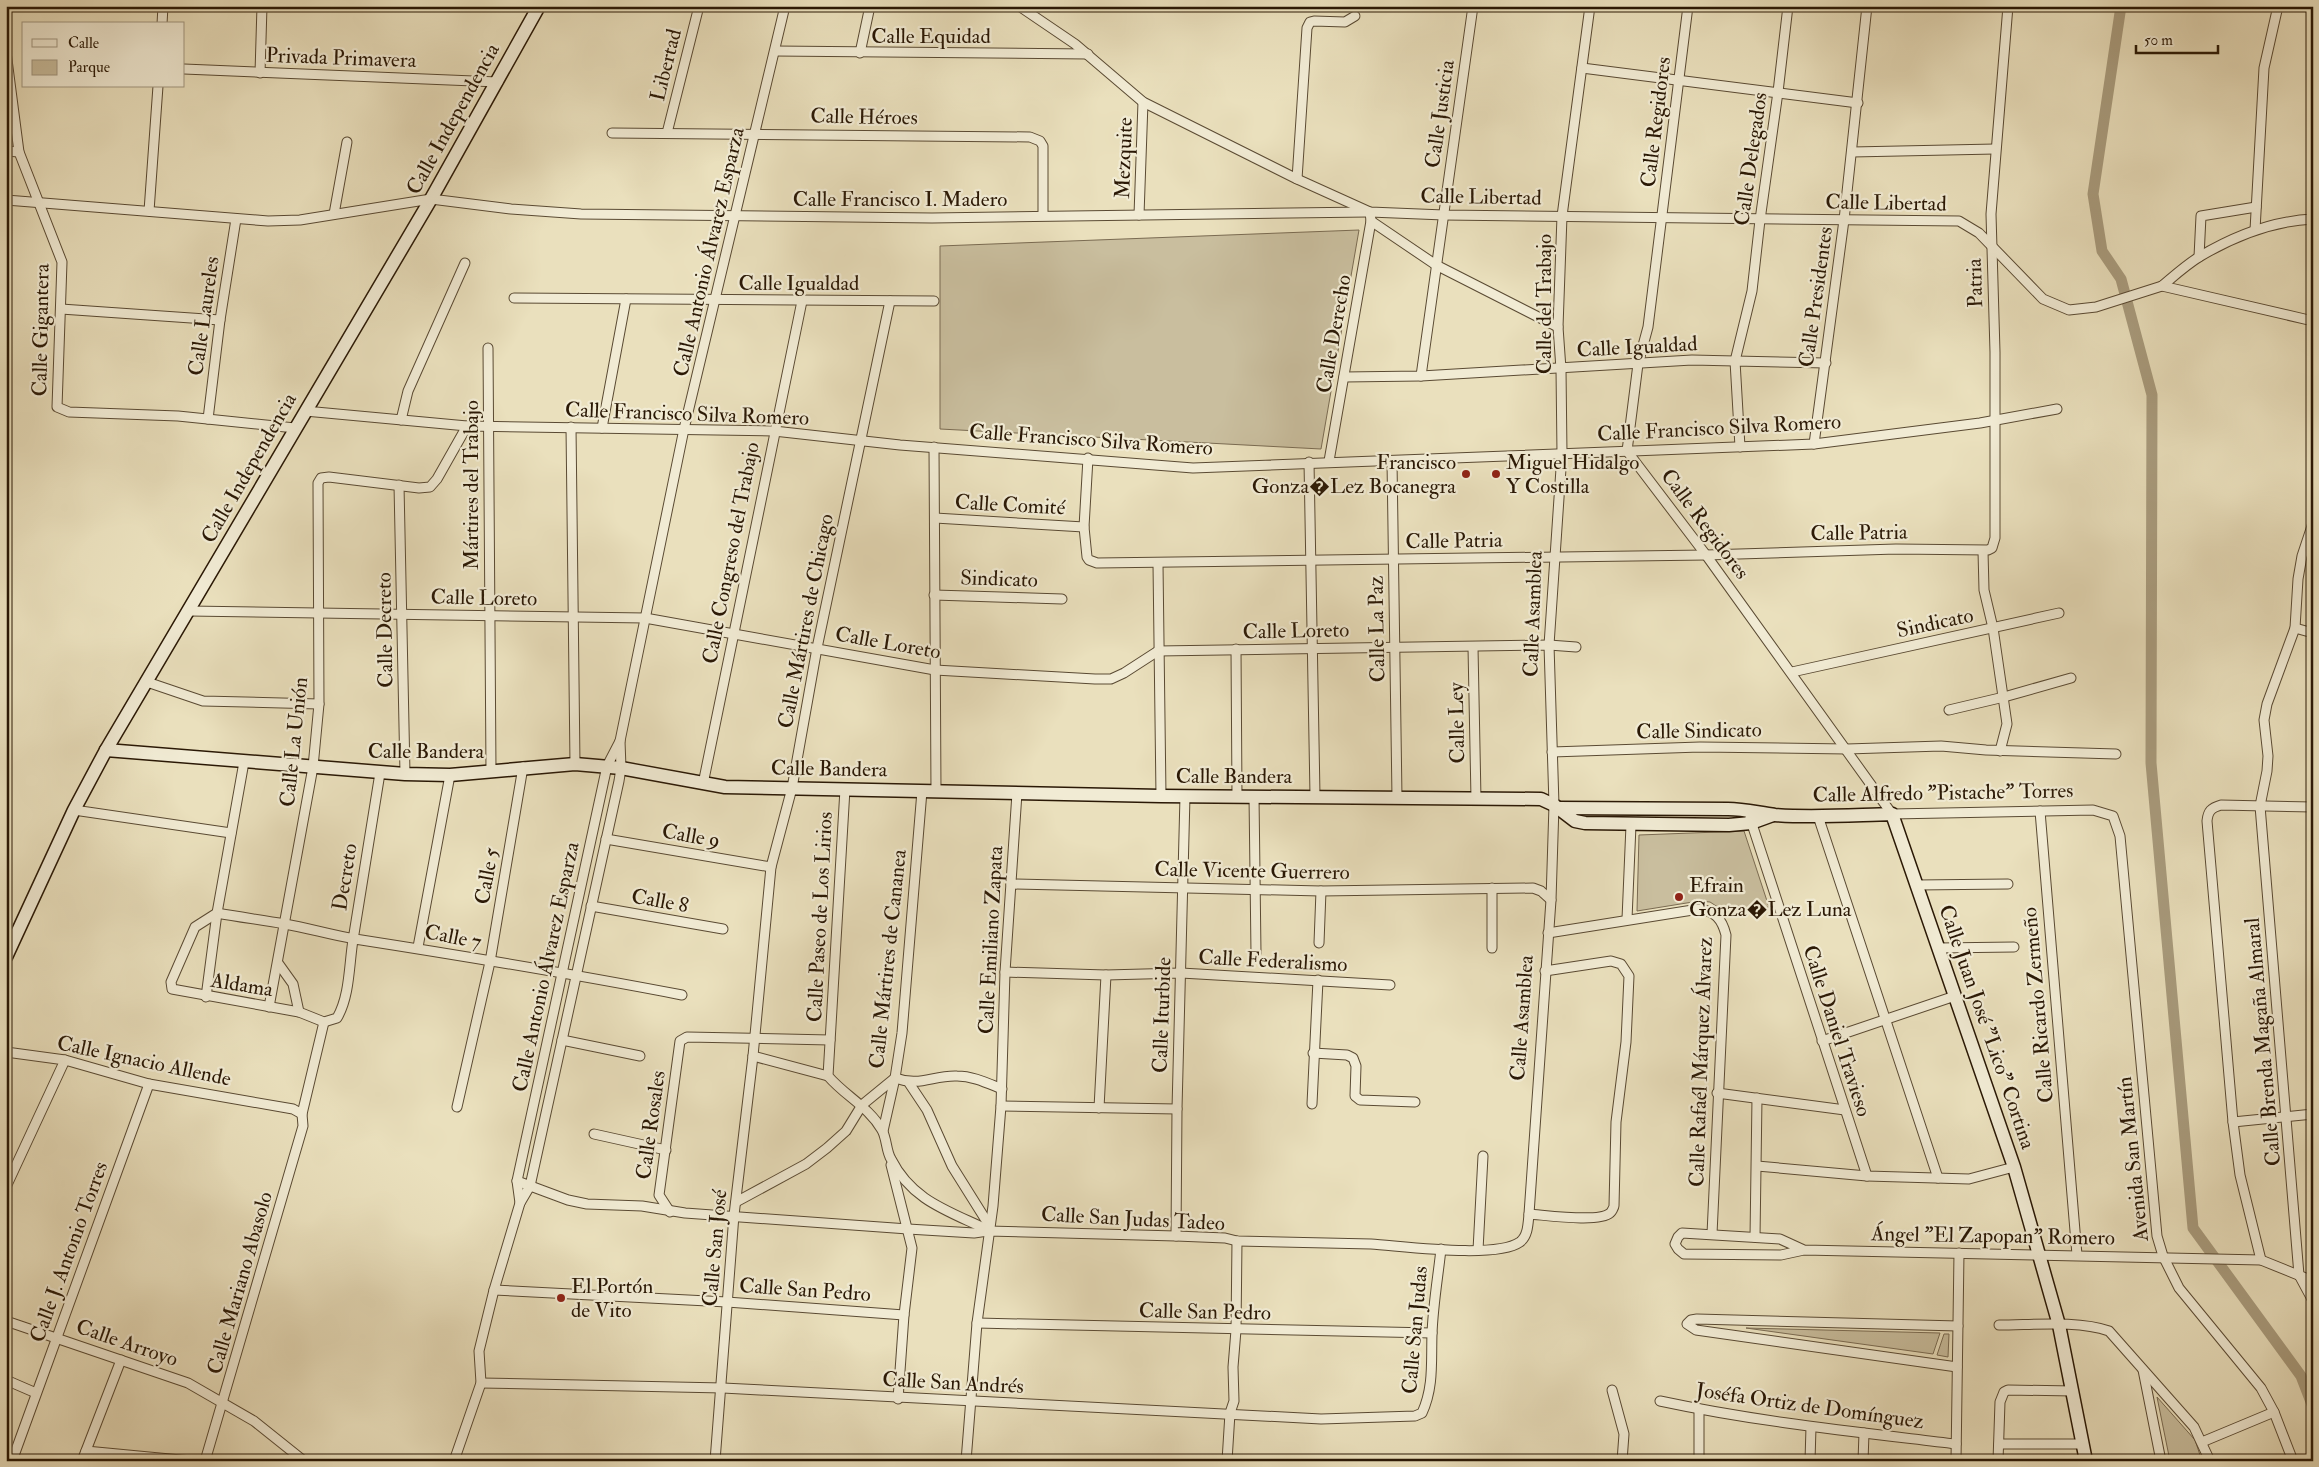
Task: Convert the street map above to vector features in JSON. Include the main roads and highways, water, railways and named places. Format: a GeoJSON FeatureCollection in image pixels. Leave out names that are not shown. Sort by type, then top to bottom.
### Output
{"type":"FeatureCollection","features":[{"type":"Feature","properties":{"kind":"waterway"},"geometry":{"type":"LineString","coordinates":[[2121,6],[2093,194],[2102,251],[2121,279],[2152,395],[2151,763],[2193,1228],[2301,1376],[2313,1407]]}},
{"type":"Feature","properties":{"kind":"place","name":"Francisco Gonza�Lez Bocanegra"},"geometry":{"type":"Point","coordinates":[1466,474]}},
{"type":"Feature","properties":{"kind":"place","name":"Miguel Hidalgo Y Costilla"},"geometry":{"type":"Point","coordinates":[1496,474]}},
{"type":"Feature","properties":{"kind":"place","name":"Efrain Gonza�Lez Luna"},"geometry":{"type":"Point","coordinates":[1679,897]}},
{"type":"Feature","properties":{"kind":"place","name":"El Portón de Vito"},"geometry":{"type":"Point","coordinates":[561,1298]}}]}
